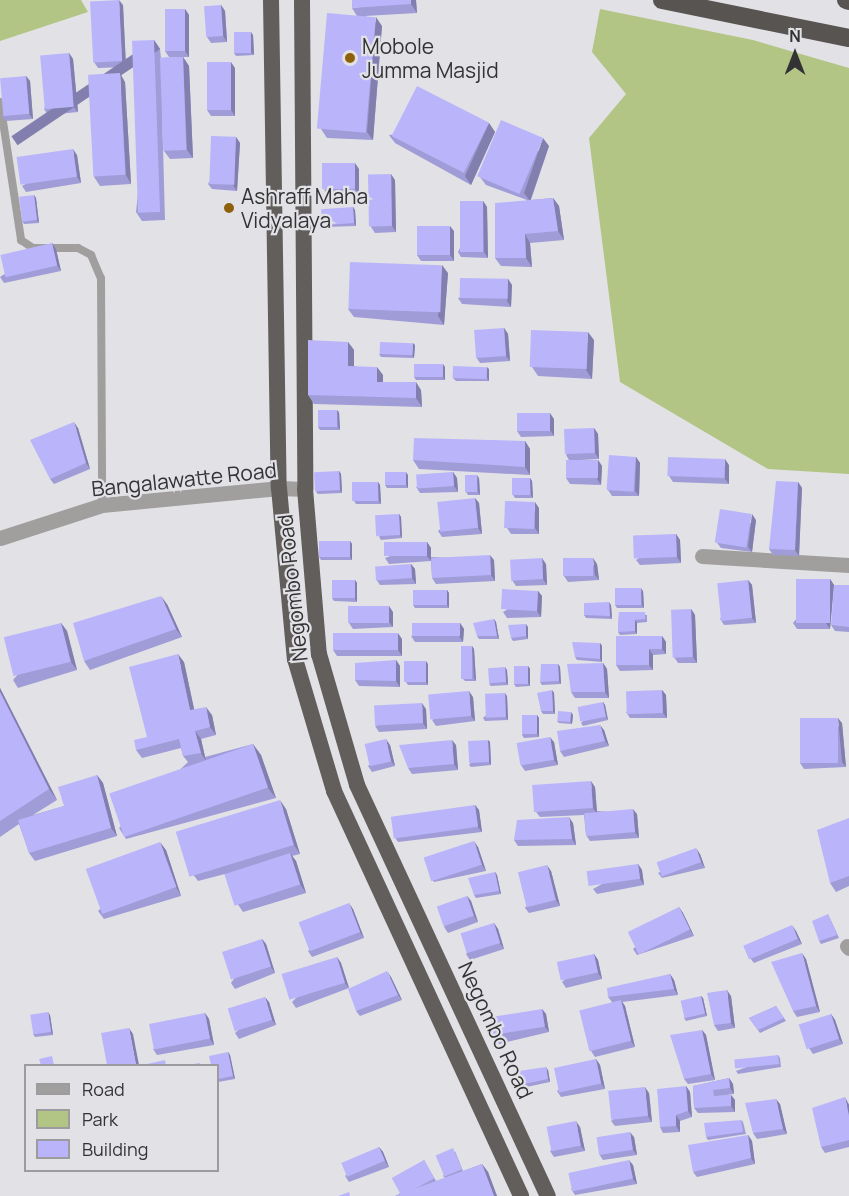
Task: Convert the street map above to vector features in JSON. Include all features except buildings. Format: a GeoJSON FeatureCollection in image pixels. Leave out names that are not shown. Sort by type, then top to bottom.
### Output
{"type":"FeatureCollection","features":[{"type":"Feature","properties":{"kind":"highway","name":"Negombo Road"},"geometry":{"type":"LineString","coordinates":[[271,0],[279,488],[295,659],[334,791],[521,1196]]}},
{"type":"Feature","properties":{"kind":"highway","name":"Negombo Road"},"geometry":{"type":"LineString","coordinates":[[302,0],[304,489],[319,654],[357,785],[548,1196]]}},
{"type":"Feature","properties":{"kind":"highway"},"geometry":{"type":"LineString","coordinates":[[662,0],[849,38]]}},
{"type":"Feature","properties":{"kind":"street","name":"Bangalawatte Road"},"geometry":{"type":"LineString","coordinates":[[0,538],[102,505],[279,488],[304,489]]}},
{"type":"Feature","properties":{"kind":"street"},"geometry":{"type":"LineString","coordinates":[[702,556],[849,565]]}},
{"type":"Feature","properties":{"kind":"lane"},"geometry":{"type":"LineString","coordinates":[[0,102],[21,240],[33,248],[78,248],[91,255],[101,278],[102,505]]}},
{"type":"Feature","properties":{"kind":"green space"},"geometry":{"type":"Polygon","coordinates":[[[0,0],[81,0],[88,12],[0,41],[0,0]]]}},
{"type":"Feature","properties":{"kind":"green space"},"geometry":{"type":"Polygon","coordinates":[[[600,9],[753,40],[849,68],[849,474],[768,469],[620,382],[589,138],[626,94],[592,52],[600,9]]]}},
{"type":"Feature","properties":{"kind":"place","name":"Mobole Jumma Masjid"},"geometry":{"type":"Point","coordinates":[350,58]}},
{"type":"Feature","properties":{"kind":"place","name":"Ashraff Maha Vidyalaya"},"geometry":{"type":"Point","coordinates":[229,208]}}]}
